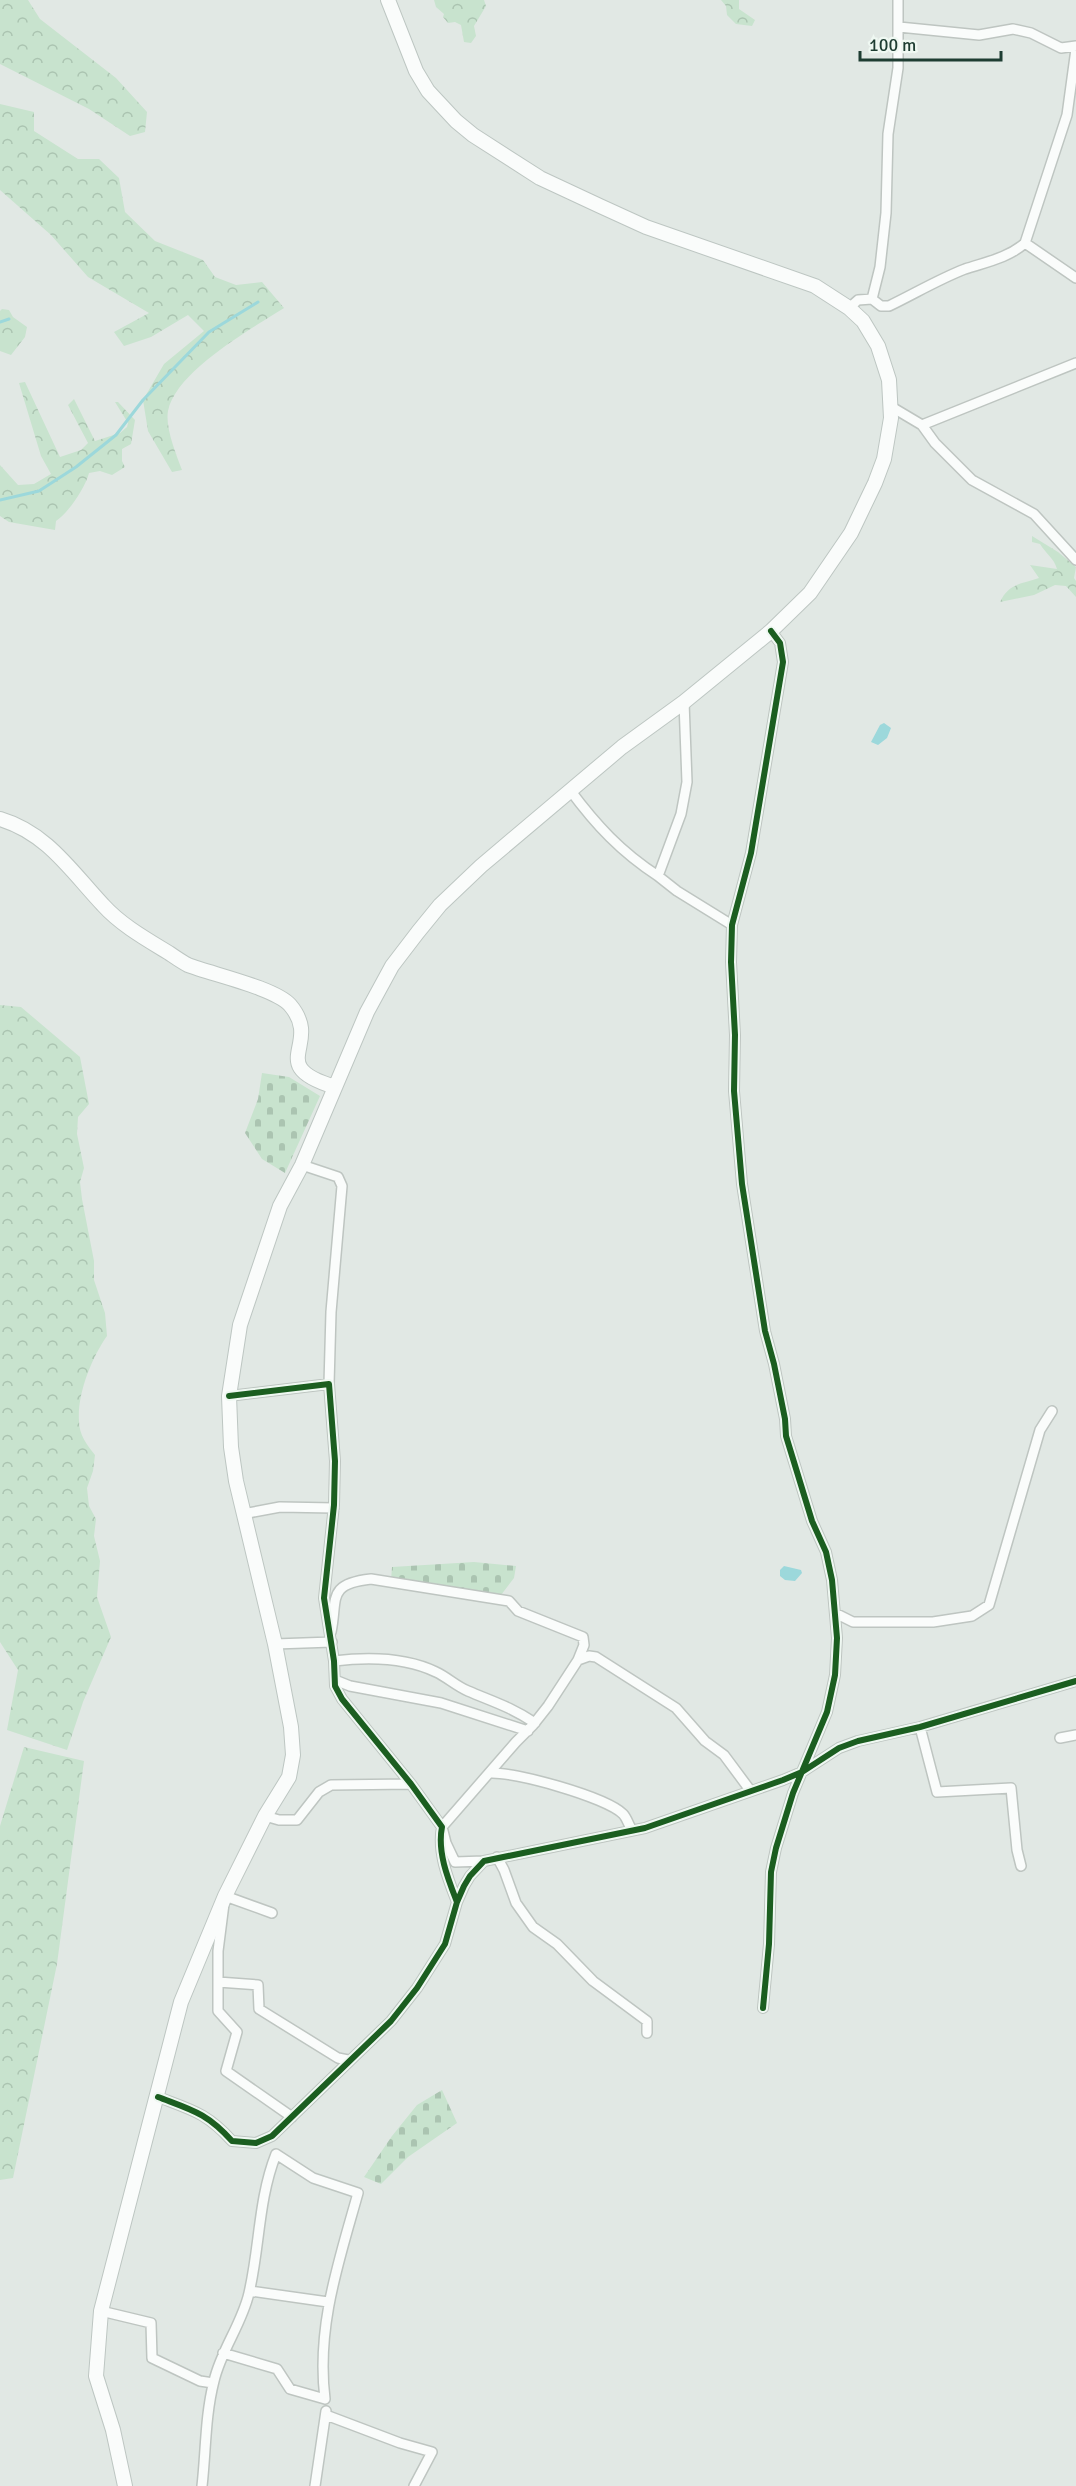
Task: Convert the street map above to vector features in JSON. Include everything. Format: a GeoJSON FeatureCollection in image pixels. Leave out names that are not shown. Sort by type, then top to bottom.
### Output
{"type":"FeatureCollection","features":[{"type":"Feature","properties":{"kind":"main road"},"geometry":{"type":"LineString","coordinates":[[125,2486],[113,2430],[96,2376],[101,2311],[181,2002],[225,1896],[265,1816],[289,1777],[293,1755],[291,1727],[274,1644],[243,1515],[231,1447],[229,1396],[240,1325],[280,1206],[302,1165],[367,1012],[392,966],[418,932],[440,905],[481,866],[622,747],[684,702],[771,631],[810,593],[851,533],[884,459],[891,418],[889,380],[878,346],[863,321],[849,308],[815,285],[646,226],[600,206],[533,174],[473,135],[456,121],[428,91],[416,71],[388,0]]}},
{"type":"Feature","properties":{"kind":"main road"},"geometry":{"type":"LineString","coordinates":[[0,819],[29,831],[46,844],[67,863],[103,906],[123,923],[187,965],[230,978],[287,1002],[297,1014],[302,1029],[297,1058],[299,1067],[312,1080],[335,1087]]}},
{"type":"Feature","properties":{"kind":"street"},"geometry":{"type":"LineString","coordinates":[[872,299],[880,267],[886,213],[888,134],[897,68],[898,0]]}},
{"type":"Feature","properties":{"kind":"street"},"geometry":{"type":"LineString","coordinates":[[849,308],[858,300],[872,299],[881,306],[889,306],[964,270],[1018,249],[1025,243],[1067,115],[1076,47],[1061,48],[1032,33],[1013,29],[979,35],[899,27]]}},
{"type":"Feature","properties":{"kind":"street"},"geometry":{"type":"LineString","coordinates":[[1025,243],[1076,278]]}},
{"type":"Feature","properties":{"kind":"street"},"geometry":{"type":"LineString","coordinates":[[922,425],[1076,363]]}},
{"type":"Feature","properties":{"kind":"street"},"geometry":{"type":"LineString","coordinates":[[890,406],[922,425],[935,443],[972,480],[1034,514],[1076,560]]}},
{"type":"Feature","properties":{"kind":"street"},"geometry":{"type":"LineString","coordinates":[[763,2008],[770,1944],[771,1872],[779,1837],[827,1712],[835,1675],[837,1638],[832,1581],[826,1552],[812,1521],[786,1436],[785,1419],[757,1284],[742,1184],[734,1091],[732,925],[751,853],[783,662],[780,643],[771,631]]}},
{"type":"Feature","properties":{"kind":"street"},"geometry":{"type":"LineString","coordinates":[[658,876],[681,814],[687,782],[684,702]]}},
{"type":"Feature","properties":{"kind":"street"},"geometry":{"type":"LineString","coordinates":[[570,790],[598,826],[631,859],[732,925]]}},
{"type":"Feature","properties":{"kind":"street"},"geometry":{"type":"LineString","coordinates":[[302,1165],[338,1177],[342,1186],[331,1312],[329,1384],[335,1461],[334,1508],[324,1598],[334,1661],[335,1686],[342,1699],[411,1784],[442,1827],[446,1843],[455,1862],[484,1862]]}},
{"type":"Feature","properties":{"kind":"street"},"geometry":{"type":"LineString","coordinates":[[229,1396],[329,1384]]}},
{"type":"Feature","properties":{"kind":"street"},"geometry":{"type":"LineString","coordinates":[[835,1613],[853,1622],[933,1622],[972,1616],[989,1605],[1040,1430],[1052,1411]]}},
{"type":"Feature","properties":{"kind":"street"},"geometry":{"type":"LineString","coordinates":[[243,1515],[280,1507],[334,1508]]}},
{"type":"Feature","properties":{"kind":"street"},"geometry":{"type":"LineString","coordinates":[[331,1639],[334,1597],[355,1581],[371,1579],[509,1601],[518,1611],[583,1637],[584,1645],[578,1660],[531,1727],[442,1827],[440,1837],[444,1867],[457,1902]]}},
{"type":"Feature","properties":{"kind":"street"},"geometry":{"type":"LineString","coordinates":[[274,1644],[331,1639]]}},
{"type":"Feature","properties":{"kind":"street"},"geometry":{"type":"LineString","coordinates":[[578,1660],[589,1656],[596,1657],[676,1708],[705,1741],[724,1755],[750,1790]]}},
{"type":"Feature","properties":{"kind":"street"},"geometry":{"type":"LineString","coordinates":[[334,1661],[361,1658],[418,1665],[436,1672],[465,1690],[510,1707],[531,1727]]}},
{"type":"Feature","properties":{"kind":"street"},"geometry":{"type":"LineString","coordinates":[[335,1680],[350,1686],[441,1703],[531,1727]]}},
{"type":"Feature","properties":{"kind":"street"},"geometry":{"type":"LineString","coordinates":[[158,2097],[199,2113],[215,2123],[232,2141],[256,2143],[272,2136],[348,2060],[391,2021],[417,1988],[445,1944],[457,1902],[470,1876],[484,1862],[496,1857],[632,1830],[802,1773],[839,1748],[858,1741],[920,1727],[1076,1681]]}},
{"type":"Feature","properties":{"kind":"street"},"geometry":{"type":"LineString","coordinates":[[920,1727],[937,1792],[1011,1788],[1017,1850],[1022,1866]]}},
{"type":"Feature","properties":{"kind":"street"},"geometry":{"type":"LineString","coordinates":[[1060,1738],[1076,1735]]}},
{"type":"Feature","properties":{"kind":"street"},"geometry":{"type":"LineString","coordinates":[[489,1773],[514,1774],[584,1794],[623,1814],[632,1830]]}},
{"type":"Feature","properties":{"kind":"street"},"geometry":{"type":"LineString","coordinates":[[265,1816],[279,1820],[297,1820],[309,1808],[319,1792],[331,1785],[411,1784]]}},
{"type":"Feature","properties":{"kind":"street"},"geometry":{"type":"LineString","coordinates":[[496,1857],[504,1870],[524,1918],[540,1933],[557,1944],[593,1981],[647,2021],[647,2032]]}},
{"type":"Feature","properties":{"kind":"street"},"geometry":{"type":"LineString","coordinates":[[272,1912],[225,1896],[218,1951],[218,2011],[237,2032],[226,2071],[292,2117]]}},
{"type":"Feature","properties":{"kind":"street"},"geometry":{"type":"LineString","coordinates":[[218,1982],[258,1985],[259,2009],[338,2058],[348,2060]]}},
{"type":"Feature","properties":{"kind":"street"},"geometry":{"type":"LineString","coordinates":[[202,2486],[207,2422],[213,2383],[223,2353],[247,2304],[266,2179],[276,2154],[313,2178],[358,2193],[328,2302],[322,2371],[326,2415],[315,2486]]}},
{"type":"Feature","properties":{"kind":"street"},"geometry":{"type":"LineString","coordinates":[[250,2290],[328,2302]]}},
{"type":"Feature","properties":{"kind":"street"},"geometry":{"type":"LineString","coordinates":[[101,2311],[151,2323],[152,2358],[200,2381],[213,2383]]}},
{"type":"Feature","properties":{"kind":"street"},"geometry":{"type":"LineString","coordinates":[[223,2353],[277,2368],[290,2389],[325,2399]]}},
{"type":"Feature","properties":{"kind":"street"},"geometry":{"type":"LineString","coordinates":[[326,2415],[400,2443],[432,2452],[414,2486]]}},
{"type":"Feature","properties":{"kind":"green space"},"geometry":{"type":"Polygon","coordinates":[[[0,0],[28,0],[40,19],[116,78],[147,112],[145,132],[130,136],[89,109],[0,64],[0,0]]]}},
{"type":"Feature","properties":{"kind":"green space"},"geometry":{"type":"Polygon","coordinates":[[[434,0],[484,0],[486,6],[474,26],[476,36],[471,43],[464,42],[461,25],[455,22],[448,23],[443,17],[444,14],[436,7],[434,0]]]}},
{"type":"Feature","properties":{"kind":"green space"},"geometry":{"type":"Polygon","coordinates":[[[721,0],[739,0],[739,9],[755,20],[752,26],[736,24],[727,15],[726,6],[721,0]]]}},
{"type":"Feature","properties":{"kind":"green space"},"geometry":{"type":"Polygon","coordinates":[[[0,104],[34,112],[34,131],[78,159],[99,159],[119,178],[125,212],[155,241],[203,260],[215,277],[236,285],[262,282],[284,308],[217,352],[185,381],[174,396],[167,417],[182,470],[172,472],[148,431],[143,400],[164,364],[204,331],[188,315],[151,337],[124,346],[114,332],[149,313],[88,277],[51,235],[0,190],[0,104]]]}},
{"type":"Feature","properties":{"kind":"green space"},"geometry":{"type":"Polygon","coordinates":[[[9,310],[13,317],[27,327],[25,337],[11,355],[0,351],[0,311],[9,310]]]}},
{"type":"Feature","properties":{"kind":"green space"},"geometry":{"type":"Polygon","coordinates":[[[25,382],[60,457],[81,450],[88,443],[68,405],[74,399],[95,441],[120,433],[127,427],[128,423],[115,402],[118,402],[135,420],[131,444],[122,449],[122,461],[125,467],[112,475],[100,471],[89,473],[76,499],[56,521],[55,530],[9,522],[0,516],[0,465],[18,485],[34,484],[51,474],[41,456],[19,383],[25,382]]]}},
{"type":"Feature","properties":{"kind":"green space"},"geometry":{"type":"Polygon","coordinates":[[[1032,536],[1058,552],[1076,567],[1074,578],[1076,597],[1066,586],[1055,585],[1034,595],[1000,602],[1012,588],[1039,578],[1030,565],[1057,569],[1040,544],[1032,542],[1032,536]]]}},
{"type":"Feature","properties":{"kind":"green space"},"geometry":{"type":"Polygon","coordinates":[[[0,1005],[21,1007],[80,1057],[89,1104],[78,1117],[77,1134],[84,1168],[80,1182],[94,1261],[94,1280],[105,1313],[107,1336],[96,1354],[83,1388],[80,1399],[79,1426],[86,1444],[95,1455],[93,1471],[87,1488],[89,1506],[96,1519],[94,1536],[100,1561],[97,1597],[111,1637],[83,1702],[67,1750],[7,1730],[18,1670],[0,1642],[0,1005]]]}},
{"type":"Feature","properties":{"kind":"green space"},"geometry":{"type":"Polygon","coordinates":[[[262,1073],[289,1077],[320,1096],[285,1173],[262,1159],[245,1133],[258,1099],[262,1073]]]}},
{"type":"Feature","properties":{"kind":"green space"},"geometry":{"type":"Polygon","coordinates":[[[474,1562],[516,1566],[514,1578],[501,1595],[391,1580],[392,1567],[474,1562]]]}},
{"type":"Feature","properties":{"kind":"green space"},"geometry":{"type":"Polygon","coordinates":[[[24,1747],[84,1761],[57,1964],[13,2178],[0,2180],[0,1826],[24,1747]]]}},
{"type":"Feature","properties":{"kind":"green space"},"geometry":{"type":"Polygon","coordinates":[[[442,2090],[457,2123],[408,2157],[381,2184],[364,2177],[417,2105],[442,2090]]]}},
{"type":"Feature","properties":{"kind":"water"},"geometry":{"type":"Polygon","coordinates":[[[884,723],[891,728],[887,738],[878,745],[871,742],[880,725],[884,723]]]}},
{"type":"Feature","properties":{"kind":"water"},"geometry":{"type":"Polygon","coordinates":[[[784,1566],[801,1570],[802,1573],[795,1581],[785,1580],[780,1576],[780,1570],[784,1566]]]}},
{"type":"Feature","properties":{"kind":"waterway"},"geometry":{"type":"LineString","coordinates":[[0,500],[39,491],[76,467],[116,435],[143,400],[209,332],[258,302]]}},
{"type":"Feature","properties":{"kind":"waterway"},"geometry":{"type":"LineString","coordinates":[[0,322],[9,319]]}},
{"type":"Feature","properties":{"kind":"cycle path"},"geometry":{"type":"LineString","coordinates":[[763,2008],[769,1944],[771,1872],[793,1793],[827,1712],[835,1675],[837,1638],[832,1580],[826,1552],[812,1521],[786,1436],[785,1419],[765,1331],[742,1184],[734,1091],[732,925],[751,853],[783,662],[780,643],[771,631]]}},
{"type":"Feature","properties":{"kind":"cycle path"},"geometry":{"type":"LineString","coordinates":[[229,1396],[329,1384],[335,1461],[334,1505],[324,1598],[334,1661],[335,1686],[342,1699],[411,1784],[442,1827],[442,1856],[457,1902]]}},
{"type":"Feature","properties":{"kind":"cycle path"},"geometry":{"type":"LineString","coordinates":[[158,2097],[207,2118],[232,2141],[256,2143],[272,2136],[391,2021],[417,1988],[445,1944],[464,1886],[484,1861],[645,1828],[783,1780],[802,1772],[839,1748],[858,1741],[920,1727],[1076,1681]]}}]}
